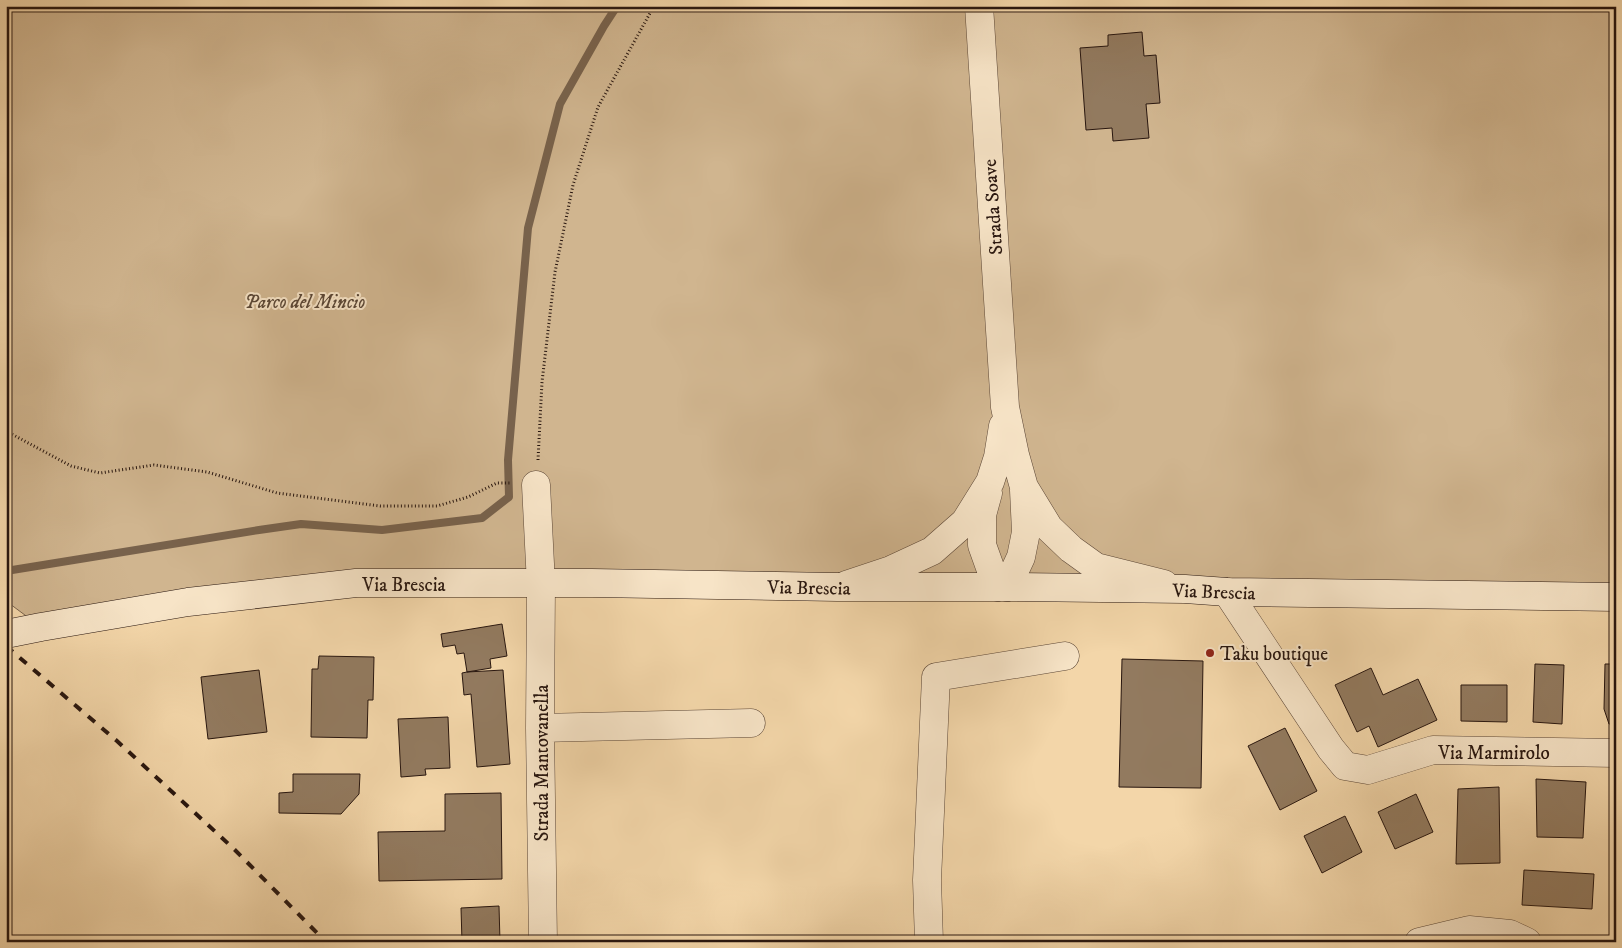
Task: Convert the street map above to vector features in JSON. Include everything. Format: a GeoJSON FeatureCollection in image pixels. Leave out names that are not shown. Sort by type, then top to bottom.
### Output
{"type":"FeatureCollection","features":[{"type":"Feature","properties":{"kind":"street","name":"Strada Soave"},"geometry":{"type":"LineString","coordinates":[[979,6],[1005,407]]}},
{"type":"Feature","properties":{"kind":"street"},"geometry":{"type":"LineString","coordinates":[[1002,587],[982,545],[982,515],[998,457],[1005,407]]}},
{"type":"Feature","properties":{"kind":"street"},"geometry":{"type":"LineString","coordinates":[[1002,587],[1021,557],[1026,532],[1024,487],[1005,407]]}},
{"type":"Feature","properties":{"kind":"street"},"geometry":{"type":"LineString","coordinates":[[837,587],[891,570],[932,551],[965,522],[990,482]]}},
{"type":"Feature","properties":{"kind":"street","name":"Strada Mantovanella"},"geometry":{"type":"LineString","coordinates":[[536,485],[542,584],[540,728],[543,942]]}},
{"type":"Feature","properties":{"kind":"street"},"geometry":{"type":"LineString","coordinates":[[1024,487],[1049,528],[1071,550],[1096,567],[1185,589]]}},
{"type":"Feature","properties":{"kind":"street","name":"Via Brescia"},"geometry":{"type":"LineString","coordinates":[[6,634],[188,602],[356,583],[602,583],[837,587],[1185,589],[1227,592],[1616,597]]}},
{"type":"Feature","properties":{"kind":"street","name":"Via Marmirolo"},"geometry":{"type":"LineString","coordinates":[[1227,592],[1331,749],[1345,766],[1368,770],[1433,750],[1616,753]]}},
{"type":"Feature","properties":{"kind":"street"},"geometry":{"type":"LineString","coordinates":[[929,942],[927,880],[936,678],[1065,656]]}},
{"type":"Feature","properties":{"kind":"street"},"geometry":{"type":"LineString","coordinates":[[540,728],[751,723]]}},
{"type":"Feature","properties":{"kind":"street"},"geometry":{"type":"LineString","coordinates":[[1419,942],[1469,930],[1510,934],[1527,942]]}},
{"type":"Feature","properties":{"kind":"path"},"geometry":{"type":"LineString","coordinates":[[536,485],[542,382],[555,272],[573,185],[598,107],[654,6]]}},
{"type":"Feature","properties":{"kind":"path"},"geometry":{"type":"LineString","coordinates":[[6,431],[71,466],[100,473],[154,465],[207,472],[277,493],[380,506],[437,506],[468,497],[497,483]]}},
{"type":"Feature","properties":{"kind":"green space","name":"Parco del Mincio"},"geometry":{"type":"Polygon","coordinates":[[[6,6],[1616,6],[1616,596],[425,583],[41,627],[6,601],[6,6]]]}},
{"type":"Feature","properties":{"kind":"building"},"geometry":{"type":"Polygon","coordinates":[[[1142,32],[1144,56],[1156,55],[1160,103],[1146,104],[1149,138],[1113,141],[1112,128],[1086,130],[1080,48],[1108,46],[1108,35],[1142,32]]]}},
{"type":"Feature","properties":{"kind":"building"},"geometry":{"type":"Polygon","coordinates":[[[502,624],[507,656],[490,659],[491,668],[467,672],[464,653],[457,654],[455,645],[443,647],[441,634],[502,624]]]}},
{"type":"Feature","properties":{"kind":"building"},"geometry":{"type":"Polygon","coordinates":[[[319,656],[374,657],[373,700],[368,700],[367,738],[311,737],[312,669],[318,669],[319,656]]]}},
{"type":"Feature","properties":{"kind":"building"},"geometry":{"type":"Polygon","coordinates":[[[1122,659],[1203,661],[1201,788],[1119,787],[1122,659]]]}},
{"type":"Feature","properties":{"kind":"building"},"geometry":{"type":"Polygon","coordinates":[[[1535,664],[1564,665],[1562,724],[1533,722],[1535,664]]]}},
{"type":"Feature","properties":{"kind":"building"},"geometry":{"type":"Polygon","coordinates":[[[1605,664],[1616,664],[1616,724],[1609,724],[1604,709],[1605,664]]]}},
{"type":"Feature","properties":{"kind":"building"},"geometry":{"type":"Polygon","coordinates":[[[1371,668],[1383,695],[1418,679],[1437,720],[1378,747],[1369,726],[1357,732],[1335,685],[1371,668]]]}},
{"type":"Feature","properties":{"kind":"building"},"geometry":{"type":"Polygon","coordinates":[[[259,670],[267,732],[208,739],[201,677],[259,670]]]}},
{"type":"Feature","properties":{"kind":"building"},"geometry":{"type":"Polygon","coordinates":[[[503,670],[510,764],[477,767],[471,694],[464,695],[462,673],[503,670]]]}},
{"type":"Feature","properties":{"kind":"building"},"geometry":{"type":"Polygon","coordinates":[[[1461,685],[1507,685],[1507,722],[1461,721],[1461,685]]]}},
{"type":"Feature","properties":{"kind":"building"},"geometry":{"type":"Polygon","coordinates":[[[448,717],[450,768],[425,769],[426,775],[401,777],[398,719],[448,717]]]}},
{"type":"Feature","properties":{"kind":"building"},"geometry":{"type":"Polygon","coordinates":[[[1285,728],[1317,791],[1280,810],[1248,746],[1285,728]]]}},
{"type":"Feature","properties":{"kind":"building"},"geometry":{"type":"Polygon","coordinates":[[[293,774],[360,774],[359,794],[341,814],[279,813],[279,793],[293,792],[293,774]]]}},
{"type":"Feature","properties":{"kind":"building"},"geometry":{"type":"Polygon","coordinates":[[[1536,779],[1586,782],[1583,838],[1537,837],[1536,779]]]}},
{"type":"Feature","properties":{"kind":"building"},"geometry":{"type":"Polygon","coordinates":[[[1499,787],[1500,863],[1456,864],[1458,789],[1499,787]]]}},
{"type":"Feature","properties":{"kind":"building"},"geometry":{"type":"Polygon","coordinates":[[[501,793],[502,879],[379,881],[378,832],[445,831],[445,794],[501,793]]]}},
{"type":"Feature","properties":{"kind":"building"},"geometry":{"type":"Polygon","coordinates":[[[1416,794],[1433,832],[1395,849],[1378,812],[1416,794]]]}},
{"type":"Feature","properties":{"kind":"building"},"geometry":{"type":"Polygon","coordinates":[[[1345,816],[1362,852],[1322,873],[1304,836],[1345,816]]]}},
{"type":"Feature","properties":{"kind":"building"},"geometry":{"type":"Polygon","coordinates":[[[1524,870],[1594,874],[1592,909],[1522,905],[1524,870]]]}},
{"type":"Feature","properties":{"kind":"building"},"geometry":{"type":"Polygon","coordinates":[[[499,906],[500,942],[462,942],[461,908],[499,906]]]}},
{"type":"Feature","properties":{"kind":"waterway"},"geometry":{"type":"LineString","coordinates":[[6,571],[301,524],[382,530],[482,518],[509,497],[508,460],[528,228],[560,104],[617,6]]}},
{"type":"Feature","properties":{"kind":"railway"},"geometry":{"type":"LineString","coordinates":[[6,646],[117,741],[234,849],[326,942]]}},
{"type":"Feature","properties":{"kind":"place","name":"Taku boutique"},"geometry":{"type":"Point","coordinates":[1210,653]}}]}
